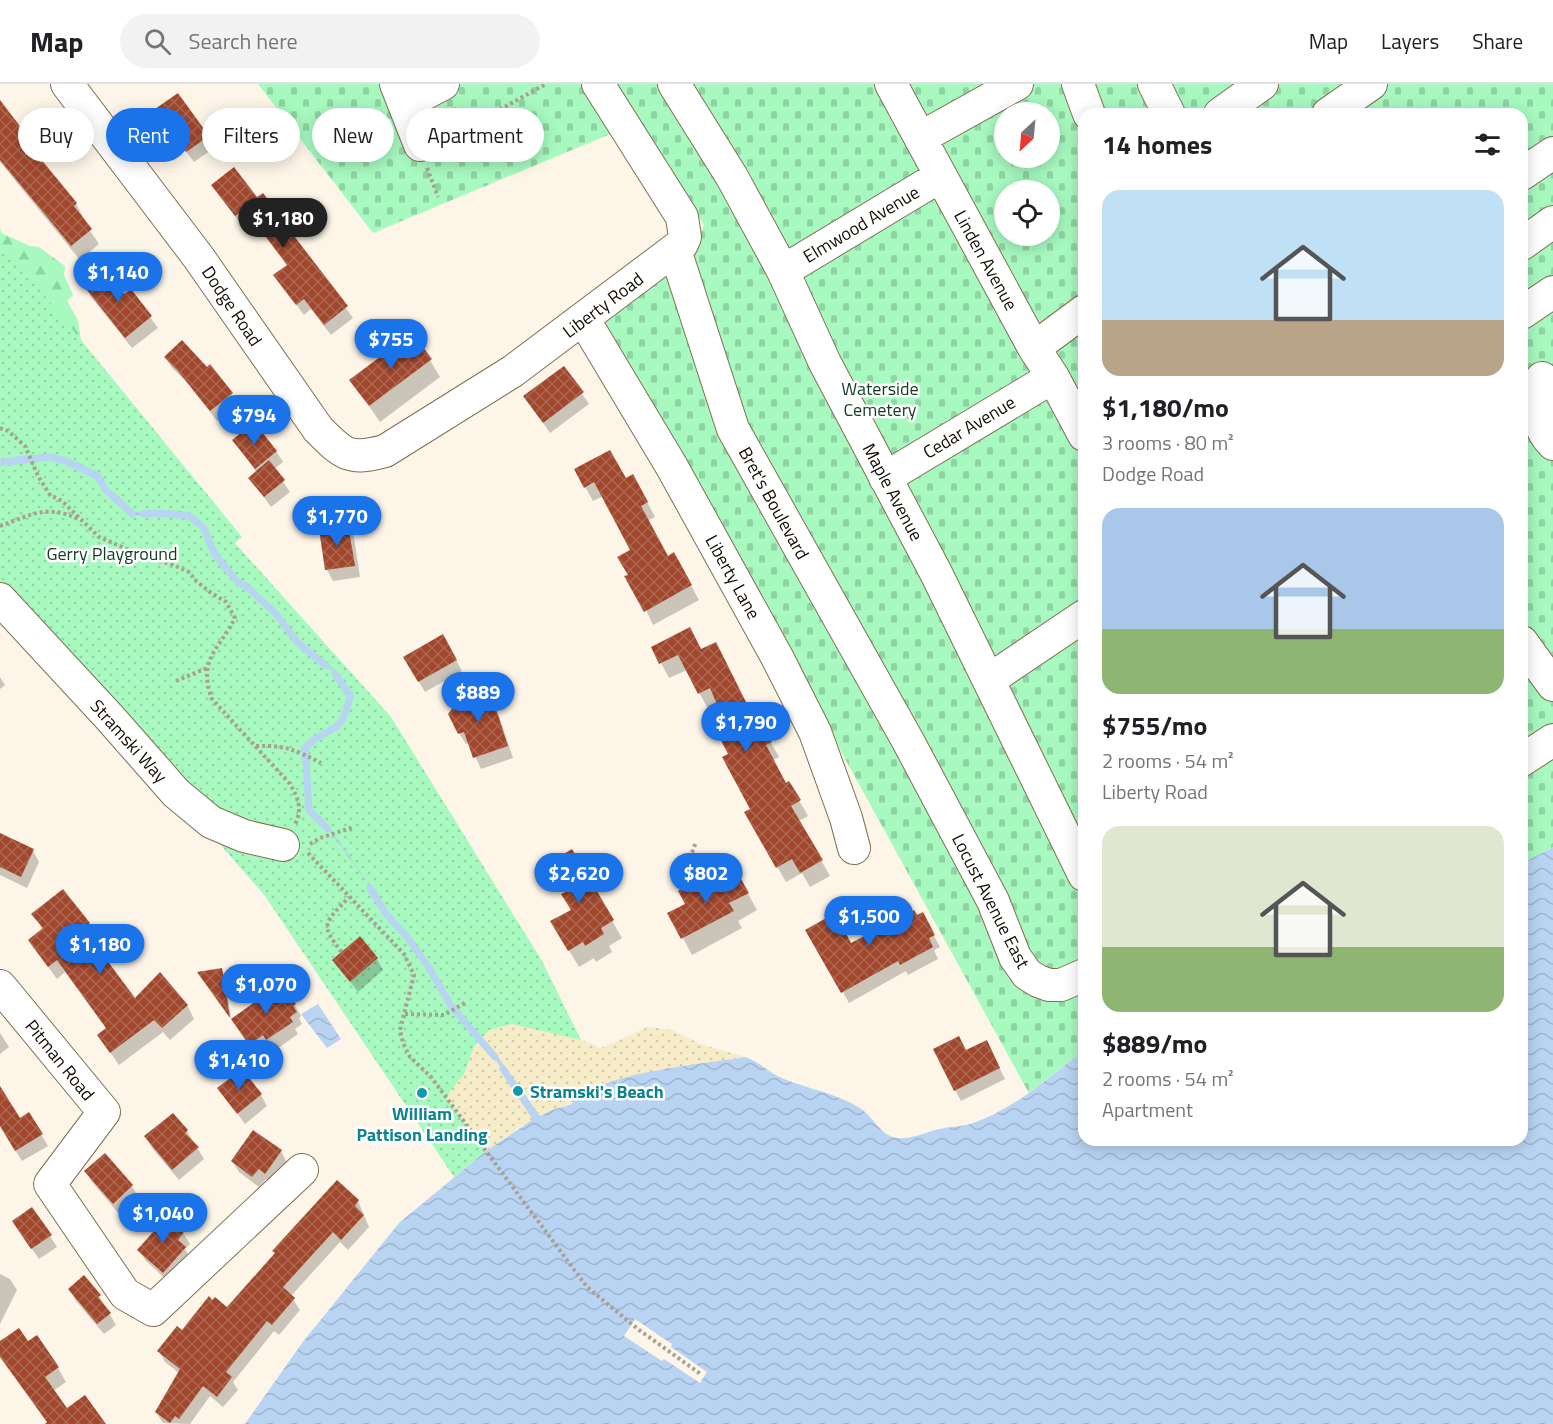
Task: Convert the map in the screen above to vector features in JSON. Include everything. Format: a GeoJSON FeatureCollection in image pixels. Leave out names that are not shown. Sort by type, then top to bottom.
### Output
{"type":"FeatureCollection","features":[{"type":"Feature","properties":{"kind":"street","name":"Dodge Road"},"geometry":{"type":"LineString","coordinates":[[67,84],[199,258],[318,429],[341,452],[363,457]]}},
{"type":"Feature","properties":{"kind":"street"},"geometry":{"type":"LineString","coordinates":[[400,93],[418,97],[443,84]]}},
{"type":"Feature","properties":{"kind":"street"},"geometry":{"type":"LineString","coordinates":[[598,84],[682,217],[685,237],[682,244],[675,250]]}},
{"type":"Feature","properties":{"kind":"street","name":"Maple Avenue"},"geometry":{"type":"LineString","coordinates":[[674,84],[732,177],[783,271],[825,363],[936,573],[1078,863]]}},
{"type":"Feature","properties":{"kind":"street","name":"Linden Avenue"},"geometry":{"type":"LineString","coordinates":[[891,84],[939,177],[1078,424]]}},
{"type":"Feature","properties":{"kind":"street"},"geometry":{"type":"LineString","coordinates":[[920,138],[1017,84]]}},
{"type":"Feature","properties":{"kind":"street"},"geometry":{"type":"LineString","coordinates":[[1078,84],[1087,108]]}},
{"type":"Feature","properties":{"kind":"street"},"geometry":{"type":"LineString","coordinates":[[1154,84],[1166,108]]}},
{"type":"Feature","properties":{"kind":"street"},"geometry":{"type":"LineString","coordinates":[[1228,108],[1262,84]]}},
{"type":"Feature","properties":{"kind":"street"},"geometry":{"type":"LineString","coordinates":[[1337,108],[1371,84]]}},
{"type":"Feature","properties":{"kind":"street"},"geometry":{"type":"LineString","coordinates":[[400,93],[406,108]]}},
{"type":"Feature","properties":{"kind":"street"},"geometry":{"type":"LineString","coordinates":[[1528,170],[1553,153]]}},
{"type":"Feature","properties":{"kind":"street","name":"Elmwood Avenue"},"geometry":{"type":"LineString","coordinates":[[783,271],[939,177]]}},
{"type":"Feature","properties":{"kind":"street"},"geometry":{"type":"LineString","coordinates":[[1528,240],[1553,222]]}},
{"type":"Feature","properties":{"kind":"street","name":"Liberty Road"},"geometry":{"type":"LineString","coordinates":[[363,457],[385,451],[513,371],[675,250]]}},
{"type":"Feature","properties":{"kind":"street","name":"Bret's Boulevard"},"geometry":{"type":"LineString","coordinates":[[675,250],[733,429],[908,741]]}},
{"type":"Feature","properties":{"kind":"street"},"geometry":{"type":"LineString","coordinates":[[1528,310],[1553,292]]}},
{"type":"Feature","properties":{"kind":"street"},"geometry":{"type":"LineString","coordinates":[[1034,348],[1078,315]]}},
{"type":"Feature","properties":{"kind":"street","name":"Liberty Lane"},"geometry":{"type":"LineString","coordinates":[[584,320],[672,466],[815,732],[846,818],[854,848]]}},
{"type":"Feature","properties":{"kind":"street"},"geometry":{"type":"LineString","coordinates":[[1539,373],[1539,423],[1553,444]]}},
{"type":"Feature","properties":{"kind":"street","name":"Cedar Avenue"},"geometry":{"type":"LineString","coordinates":[[885,478],[1053,376]]}},
{"type":"Feature","properties":{"kind":"street","name":"Stramski Way"},"geometry":{"type":"LineString","coordinates":[[0,599],[176,793],[211,822],[244,836],[283,845]]}},
{"type":"Feature","properties":{"kind":"street"},"geometry":{"type":"LineString","coordinates":[[989,680],[1078,620]]}},
{"type":"Feature","properties":{"kind":"street"},"geometry":{"type":"LineString","coordinates":[[1528,650],[1553,684]]}},
{"type":"Feature","properties":{"kind":"street"},"geometry":{"type":"LineString","coordinates":[[1528,756],[1553,740]]}},
{"type":"Feature","properties":{"kind":"street","name":"Locust Avenue East"},"geometry":{"type":"LineString","coordinates":[[908,741],[993,901],[1015,957],[1027,974],[1049,985],[1061,985],[1078,978]]}},
{"type":"Feature","properties":{"kind":"street","name":"Pitman Road"},"geometry":{"type":"LineString","coordinates":[[0,986],[104,1112],[50,1184],[125,1294],[153,1310],[302,1170]]}},
{"type":"Feature","properties":{"kind":"path"},"geometry":{"type":"LineString","coordinates":[[503,108],[546,84]]}},
{"type":"Feature","properties":{"kind":"path"},"geometry":{"type":"LineString","coordinates":[[0,428],[25,446],[38,476],[50,495],[62,501],[99,537],[150,559],[171,564],[189,572],[203,587],[226,602],[235,618],[217,644],[207,668],[206,682],[212,699],[283,776],[299,799],[300,816],[283,845]]}},
{"type":"Feature","properties":{"kind":"path"},"geometry":{"type":"LineString","coordinates":[[0,526],[38,511],[56,511],[77,518],[87,525]]}},
{"type":"Feature","properties":{"kind":"path"},"geometry":{"type":"LineString","coordinates":[[176,681],[207,668]]}},
{"type":"Feature","properties":{"kind":"path"},"geometry":{"type":"LineString","coordinates":[[255,746],[276,745],[300,752],[319,762]]}},
{"type":"Feature","properties":{"kind":"path"},"geometry":{"type":"LineString","coordinates":[[320,838],[354,827]]}},
{"type":"Feature","properties":{"kind":"path"},"geometry":{"type":"LineString","coordinates":[[684,887],[684,874],[696,842]]}},
{"type":"Feature","properties":{"kind":"path"},"geometry":{"type":"LineString","coordinates":[[283,845],[295,843],[303,848],[404,954],[414,975],[400,1030],[410,1057],[431,1077],[587,1287],[639,1330],[702,1375]]}},
{"type":"Feature","properties":{"kind":"path"},"geometry":{"type":"LineString","coordinates":[[342,952],[328,935],[327,926],[332,915],[349,897]]}},
{"type":"Feature","properties":{"kind":"path"},"geometry":{"type":"LineString","coordinates":[[405,1014],[444,1014],[465,1003]]}},
{"type":"Feature","properties":{"kind":"green space"},"geometry":{"type":"Polygon","coordinates":[[[258,84],[584,84],[615,132],[544,162],[544,108],[406,108],[406,162],[543,162],[373,233],[318,162],[394,162],[394,108],[312,108],[312,154],[300,138],[300,108],[277,108],[258,84]]]}},
{"type":"Feature","properties":{"kind":"green space","name":"Waterside Cemetery"},"geometry":{"type":"Polygon","coordinates":[[[615,84],[1553,84],[1553,847],[1528,860],[1528,108],[1078,108],[1078,1055],[1029,1093],[603,319],[659,278],[687,263],[704,225],[615,84]]]}},
{"type":"Feature","properties":{"kind":"green space"},"geometry":{"type":"Polygon","coordinates":[[[0,227],[1,233],[30,246],[39,247],[65,266],[64,275],[73,295],[67,301],[78,320],[83,355],[0,376],[0,227]]]}},
{"type":"Feature","properties":{"kind":"green space","name":"Gerry Playground"},"geometry":{"type":"Polygon","coordinates":[[[0,241],[242,537],[235,543],[391,717],[542,961],[581,1040],[512,1024],[489,1030],[474,1047],[464,1074],[446,1097],[486,1151],[454,1177],[265,896],[0,591],[0,241]]]}},
{"type":"Feature","properties":{"kind":"sand","name":"Stramski's Beach"},"geometry":{"type":"Polygon","coordinates":[[[512,1024],[574,1037],[601,1048],[648,1027],[672,1030],[700,1044],[745,1057],[659,1071],[552,1110],[521,1126],[486,1151],[446,1097],[464,1074],[474,1047],[489,1030],[512,1024]]]}},
{"type":"Feature","properties":{"kind":"water"},"geometry":{"type":"Polygon","coordinates":[[[48,454],[66,457],[101,474],[108,487],[136,512],[155,510],[191,513],[206,526],[218,553],[239,579],[279,613],[299,640],[336,670],[354,696],[347,716],[340,727],[309,749],[311,809],[325,821],[388,912],[409,934],[453,1003],[496,1054],[540,1116],[572,1104],[575,1096],[616,1080],[658,1070],[745,1057],[784,1079],[851,1103],[864,1111],[886,1134],[895,1138],[907,1138],[939,1129],[970,1124],[986,1118],[1016,1102],[1078,1055],[1078,1146],[1528,1146],[1528,860],[1553,847],[1553,1424],[245,1424],[302,1343],[399,1223],[486,1151],[535,1118],[493,1056],[451,1006],[428,966],[386,914],[371,888],[323,822],[309,810],[305,748],[313,740],[340,723],[346,712],[350,696],[333,672],[297,642],[277,615],[246,586],[238,582],[215,555],[203,527],[189,516],[155,513],[135,515],[105,489],[97,476],[66,461],[49,457],[0,463],[0,459],[48,454]]]}},
{"type":"Feature","properties":{"kind":"water"},"geometry":{"type":"Polygon","coordinates":[[[318,1004],[341,1039],[327,1048],[301,1014],[318,1004]]]}},
{"type":"Feature","properties":{"kind":"pier"},"geometry":{"type":"Polygon","coordinates":[[[635,1319],[672,1344],[671,1347],[707,1372],[700,1383],[624,1336],[635,1319]]]}},
{"type":"Feature","properties":{"kind":"building"},"geometry":{"type":"Polygon","coordinates":[[[178,93],[189,108],[156,108],[178,93]]]}},
{"type":"Feature","properties":{"kind":"building"},"geometry":{"type":"Polygon","coordinates":[[[0,100],[18,124],[18,162],[43,162],[77,203],[74,206],[92,229],[71,246],[0,160],[0,100]]]}},
{"type":"Feature","properties":{"kind":"building"},"geometry":{"type":"Polygon","coordinates":[[[190,110],[202,126],[202,141],[190,149],[190,110]]]}},
{"type":"Feature","properties":{"kind":"building"},"geometry":{"type":"Polygon","coordinates":[[[234,167],[257,197],[263,193],[348,306],[324,325],[304,299],[296,305],[273,275],[287,265],[245,209],[235,216],[211,185],[234,167]]]}},
{"type":"Feature","properties":{"kind":"building"},"geometry":{"type":"Polygon","coordinates":[[[104,268],[124,294],[131,289],[152,316],[125,338],[83,285],[104,268]]]}},
{"type":"Feature","properties":{"kind":"building"},"geometry":{"type":"Polygon","coordinates":[[[412,333],[432,359],[369,406],[349,380],[412,333]]]}},
{"type":"Feature","properties":{"kind":"building"},"geometry":{"type":"Polygon","coordinates":[[[182,340],[207,367],[210,364],[233,393],[210,411],[164,357],[182,340]]]}},
{"type":"Feature","properties":{"kind":"building"},"geometry":{"type":"Polygon","coordinates":[[[564,366],[584,392],[543,423],[523,396],[564,366]]]}},
{"type":"Feature","properties":{"kind":"building"},"geometry":{"type":"Polygon","coordinates":[[[254,422],[277,451],[255,469],[232,440],[254,422]]]}},
{"type":"Feature","properties":{"kind":"building"},"geometry":{"type":"Polygon","coordinates":[[[610,450],[626,478],[633,474],[648,502],[641,506],[668,556],[674,552],[692,585],[644,612],[624,576],[628,575],[617,557],[630,550],[594,482],[584,488],[574,469],[610,450]]]}},
{"type":"Feature","properties":{"kind":"building"},"geometry":{"type":"Polygon","coordinates":[[[269,460],[285,480],[264,497],[248,478],[269,460]]]}},
{"type":"Feature","properties":{"kind":"building"},"geometry":{"type":"Polygon","coordinates":[[[348,524],[355,566],[325,570],[319,529],[348,524]]]}},
{"type":"Feature","properties":{"kind":"building"},"geometry":{"type":"Polygon","coordinates":[[[690,627],[701,649],[716,642],[749,708],[752,707],[772,742],[766,745],[786,783],[789,781],[801,800],[791,806],[823,860],[800,873],[792,859],[776,868],[744,812],[750,809],[722,757],[728,754],[714,727],[724,721],[710,688],[698,694],[678,655],[659,664],[651,647],[690,627]]]}},
{"type":"Feature","properties":{"kind":"building"},"geometry":{"type":"Polygon","coordinates":[[[443,634],[457,660],[418,682],[403,657],[443,634]]]}},
{"type":"Feature","properties":{"kind":"building"},"geometry":{"type":"Polygon","coordinates":[[[471,685],[494,703],[508,746],[473,758],[464,732],[458,734],[448,714],[471,685]]]}},
{"type":"Feature","properties":{"kind":"building"},"geometry":{"type":"Polygon","coordinates":[[[0,833],[34,849],[21,877],[0,867],[0,833]]]}},
{"type":"Feature","properties":{"kind":"building"},"geometry":{"type":"Polygon","coordinates":[[[572,849],[614,920],[601,928],[604,934],[585,946],[583,942],[568,951],[550,921],[571,910],[561,894],[566,892],[549,863],[572,849]]]}},
{"type":"Feature","properties":{"kind":"building"},"geometry":{"type":"Polygon","coordinates":[[[737,872],[749,893],[729,903],[734,911],[681,939],[667,913],[685,904],[678,891],[698,880],[700,883],[710,878],[713,885],[737,872]]]}},
{"type":"Feature","properties":{"kind":"building"},"geometry":{"type":"Polygon","coordinates":[[[63,889],[90,923],[83,928],[135,998],[160,972],[188,1005],[162,1028],[154,1020],[110,1053],[97,1035],[106,1028],[57,960],[48,967],[28,940],[43,928],[31,914],[63,889]]]}},
{"type":"Feature","properties":{"kind":"building"},"geometry":{"type":"Polygon","coordinates":[[[914,910],[917,915],[923,912],[935,935],[929,938],[933,947],[900,965],[898,961],[841,993],[805,930],[835,913],[851,943],[914,910]]]}},
{"type":"Feature","properties":{"kind":"building"},"geometry":{"type":"Polygon","coordinates":[[[360,936],[378,958],[350,982],[332,960],[360,936]]]}},
{"type":"Feature","properties":{"kind":"building"},"geometry":{"type":"Polygon","coordinates":[[[222,968],[230,1018],[197,972],[222,968]]]}},
{"type":"Feature","properties":{"kind":"building"},"geometry":{"type":"Polygon","coordinates":[[[282,983],[296,1004],[293,1006],[297,1012],[290,1017],[293,1022],[266,1040],[263,1035],[249,1045],[231,1019],[282,983]]]}},
{"type":"Feature","properties":{"kind":"building"},"geometry":{"type":"Polygon","coordinates":[[[959,1036],[966,1050],[987,1040],[1000,1068],[954,1091],[933,1049],[959,1036]]]}},
{"type":"Feature","properties":{"kind":"building"},"geometry":{"type":"Polygon","coordinates":[[[242,1069],[262,1094],[237,1114],[217,1088],[242,1069]]]}},
{"type":"Feature","properties":{"kind":"building"},"geometry":{"type":"Polygon","coordinates":[[[0,1086],[20,1118],[29,1112],[43,1134],[15,1151],[0,1126],[0,1086]]]}},
{"type":"Feature","properties":{"kind":"building"},"geometry":{"type":"Polygon","coordinates":[[[173,1113],[188,1130],[185,1133],[199,1147],[172,1170],[144,1136],[173,1113]]]}},
{"type":"Feature","properties":{"kind":"building"},"geometry":{"type":"Polygon","coordinates":[[[253,1130],[282,1150],[265,1174],[259,1169],[252,1177],[231,1161],[253,1130]]]}},
{"type":"Feature","properties":{"kind":"building"},"geometry":{"type":"Polygon","coordinates":[[[105,1153],[133,1185],[113,1204],[84,1171],[105,1153]]]}},
{"type":"Feature","properties":{"kind":"building"},"geometry":{"type":"Polygon","coordinates":[[[337,1180],[359,1200],[355,1206],[364,1215],[341,1240],[333,1232],[283,1287],[295,1298],[272,1325],[267,1321],[226,1372],[232,1377],[217,1397],[203,1386],[179,1419],[175,1416],[170,1423],[155,1412],[180,1369],[157,1351],[177,1326],[182,1330],[209,1296],[212,1300],[215,1297],[227,1307],[275,1253],[272,1251],[337,1180]]]}},
{"type":"Feature","properties":{"kind":"building"},"geometry":{"type":"Polygon","coordinates":[[[32,1207],[52,1235],[31,1249],[12,1221],[32,1207]]]}},
{"type":"Feature","properties":{"kind":"building"},"geometry":{"type":"Polygon","coordinates":[[[163,1213],[184,1232],[178,1240],[186,1247],[163,1273],[137,1250],[154,1231],[151,1227],[163,1213]]]}},
{"type":"Feature","properties":{"kind":"building"},"geometry":{"type":"Polygon","coordinates":[[[84,1275],[101,1295],[98,1297],[111,1313],[97,1324],[68,1289],[84,1275]]]}},
{"type":"Feature","properties":{"kind":"building"},"geometry":{"type":"Polygon","coordinates":[[[19,1328],[28,1341],[37,1335],[59,1367],[45,1377],[67,1408],[85,1395],[106,1424],[45,1424],[47,1422],[0,1357],[0,1341],[19,1328]]]}},
{"type":"Feature","properties":{"kind":"waterway"},"geometry":{"type":"LineString","coordinates":[[0,463],[49,457],[66,461],[97,476],[105,489],[132,514]]}},
{"type":"Feature","properties":{"kind":"waterway"},"geometry":{"type":"LineString","coordinates":[[143,514],[189,516],[203,527],[215,555],[238,582],[246,586],[277,615],[297,642],[326,666]]}},
{"type":"Feature","properties":{"kind":"waterway"},"geometry":{"type":"LineString","coordinates":[[327,828],[309,810],[305,748],[337,726],[344,716],[350,695],[335,674]]}},
{"type":"Feature","properties":{"kind":"waterway"},"geometry":{"type":"LineString","coordinates":[[370,888],[386,914],[428,966],[451,1006],[495,1057]]}},
{"type":"Feature","properties":{"kind":"waterway"},"geometry":{"type":"LineString","coordinates":[[503,1069],[536,1118]]}},
{"type":"Feature","properties":{"kind":"place","name":"Stramski's Beach"},"geometry":{"type":"Point","coordinates":[518,1091]}},
{"type":"Feature","properties":{"kind":"place","name":"William Pattison Landing"},"geometry":{"type":"Point","coordinates":[422,1093]}}]}
